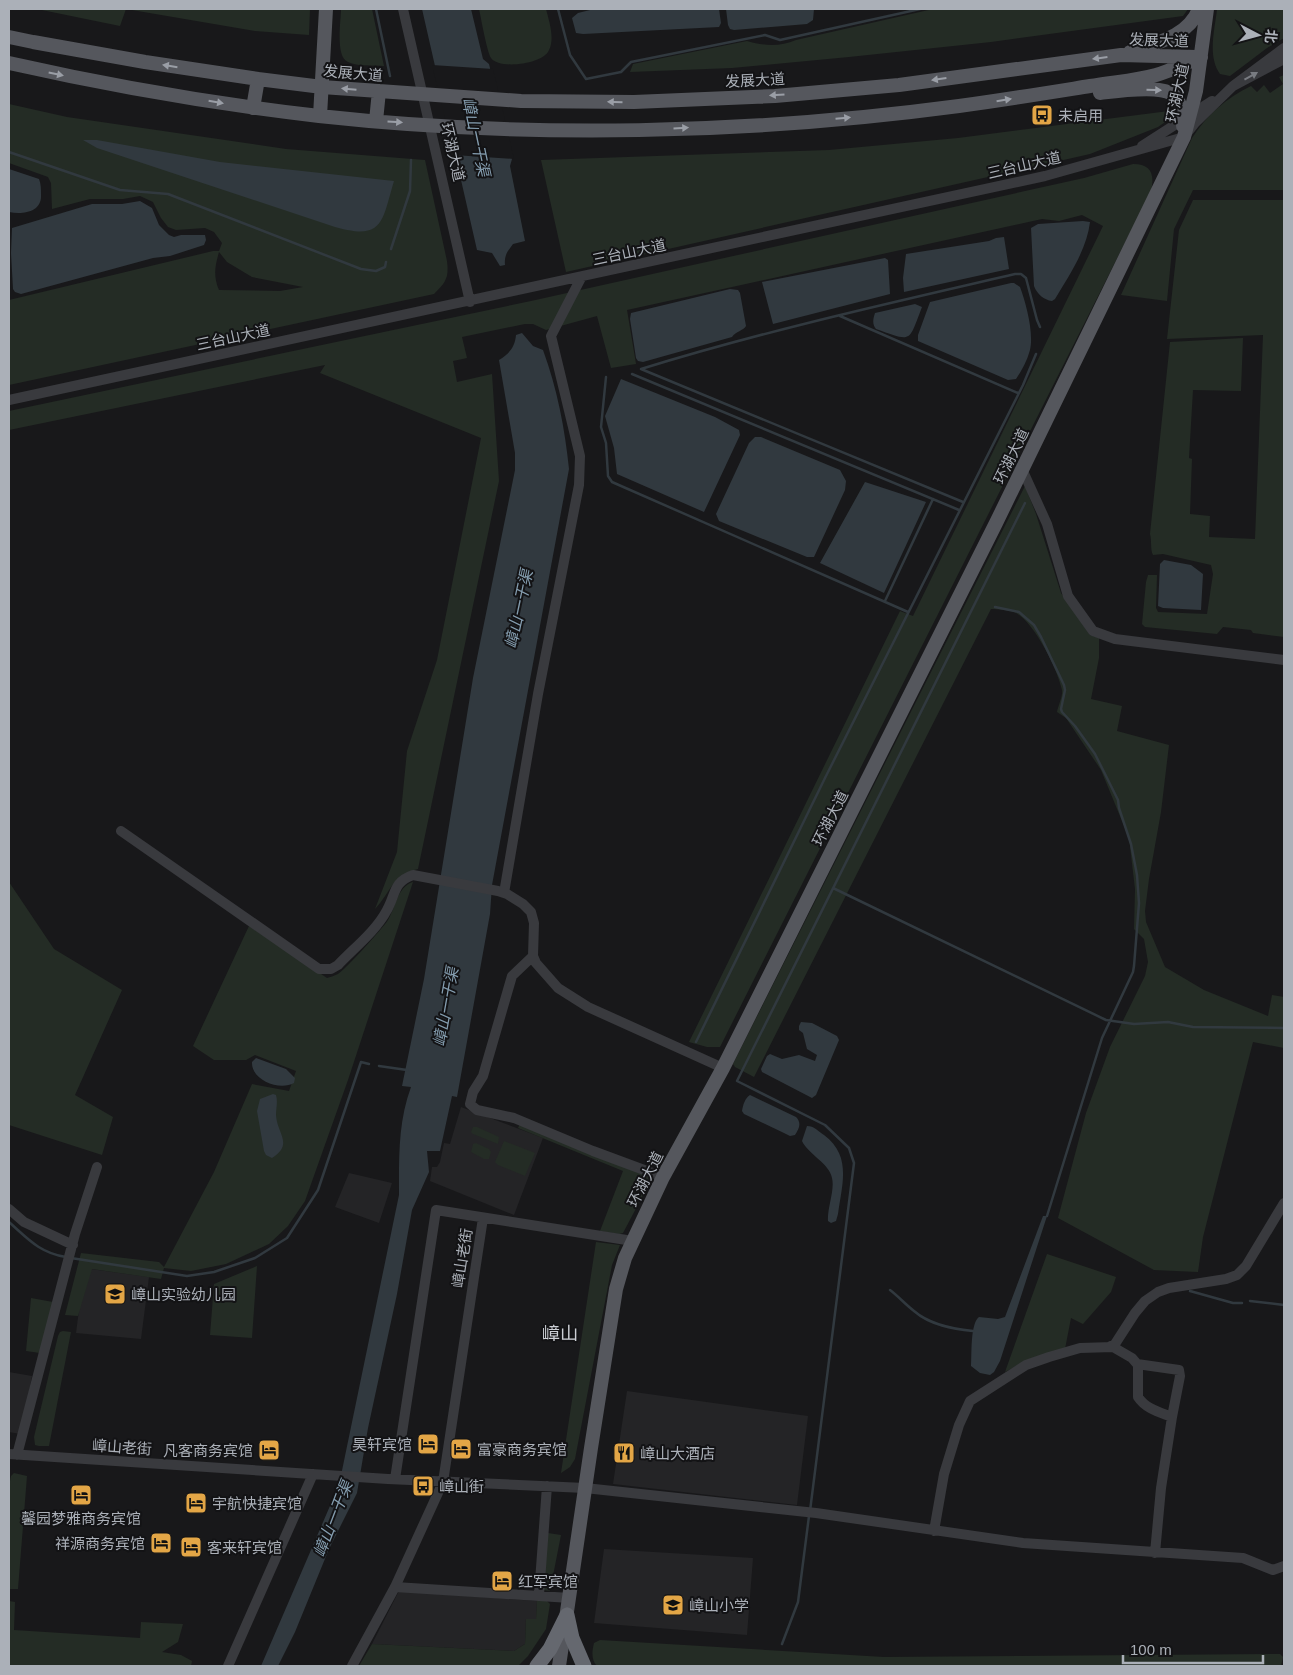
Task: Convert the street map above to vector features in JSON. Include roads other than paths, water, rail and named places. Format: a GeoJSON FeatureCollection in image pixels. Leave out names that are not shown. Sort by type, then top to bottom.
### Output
{"type":"FeatureCollection","features":[{"type":"Feature","properties":{"kind":"highway"},"geometry":{"type":"LineString","coordinates":[[537,1666],[550,1649],[567,1615]]}},
{"type":"Feature","properties":{"kind":"highway"},"geometry":{"type":"LineString","coordinates":[[567,1615],[572,1638],[584,1666]]}},
{"type":"Feature","properties":{"kind":"main road"},"geometry":{"type":"LineString","coordinates":[[320,116],[326,9]]}},
{"type":"Feature","properties":{"kind":"main road"},"geometry":{"type":"LineString","coordinates":[[1121,55],[1182,32],[1193,20],[1199,9]]}},
{"type":"Feature","properties":{"kind":"main road","name":"环湖大道"},"geometry":{"type":"LineString","coordinates":[[1186,118],[1201,57],[1207,9]]}},
{"type":"Feature","properties":{"kind":"main road","name":"发展大道"},"geometry":{"type":"LineString","coordinates":[[9,36],[145,62],[258,79],[322,87],[504,100],[634,102],[775,96],[899,85],[1121,55],[1201,57]]}},
{"type":"Feature","properties":{"kind":"main road","name":"发展大道"},"geometry":{"type":"LineString","coordinates":[[9,63],[96,82],[253,108],[320,116],[510,129],[650,129],[781,123],[899,114],[1155,76],[1201,57]]}},
{"type":"Feature","properties":{"kind":"main road"},"geometry":{"type":"LineString","coordinates":[[253,108],[258,79]]}},
{"type":"Feature","properties":{"kind":"main road"},"geometry":{"type":"LineString","coordinates":[[1036,94],[1091,93],[1144,89],[1164,90],[1173,94],[1186,118],[1184,137]]}},
{"type":"Feature","properties":{"kind":"main road"},"geometry":{"type":"LineString","coordinates":[[376,121],[379,91]]}},
{"type":"Feature","properties":{"kind":"main road","name":"环湖大道"},"geometry":{"type":"LineString","coordinates":[[560,1666],[616,1289],[625,1258],[664,1177],[723,1068],[1022,469],[1184,137]]}},
{"type":"Feature","properties":{"kind":"street","name":"环湖大道"},"geometry":{"type":"LineString","coordinates":[[403,9],[435,125],[470,302]]}},
{"type":"Feature","properties":{"kind":"street"},"geometry":{"type":"LineString","coordinates":[[1131,152],[1186,118],[1284,48]]}},
{"type":"Feature","properties":{"kind":"street"},"geometry":{"type":"LineString","coordinates":[[1184,137],[1233,86],[1284,59]]}},
{"type":"Feature","properties":{"kind":"street","name":"三台山大道"},"geometry":{"type":"LineString","coordinates":[[9,400],[581,278],[1045,176],[1184,137]]}},
{"type":"Feature","properties":{"kind":"street"},"geometry":{"type":"LineString","coordinates":[[501,892],[578,485],[580,456],[551,336],[581,278]]}},
{"type":"Feature","properties":{"kind":"street"},"geometry":{"type":"LineString","coordinates":[[1022,469],[1047,524],[1068,596],[1093,631],[1115,639],[1284,660]]}},
{"type":"Feature","properties":{"kind":"street"},"geometry":{"type":"LineString","coordinates":[[121,831],[319,969],[331,969],[338,965],[380,921],[388,910],[398,884],[403,879],[413,876],[501,892],[523,904],[531,912],[534,923],[534,956],[536,963],[558,988],[572,998],[723,1068]]}},
{"type":"Feature","properties":{"kind":"street"},"geometry":{"type":"LineString","coordinates":[[534,956],[512,976],[483,1076],[472,1092],[470,1104],[477,1110],[514,1118],[593,1152],[664,1177]]}},
{"type":"Feature","properties":{"kind":"street"},"geometry":{"type":"LineString","coordinates":[[11,1456],[97,1167]]}},
{"type":"Feature","properties":{"kind":"street"},"geometry":{"type":"LineString","coordinates":[[1109,1347],[1116,1344],[1135,1313],[1145,1301],[1158,1292],[1169,1288],[1226,1279],[1236,1275],[1246,1266],[1284,1204]]}},
{"type":"Feature","properties":{"kind":"street"},"geometry":{"type":"LineString","coordinates":[[9,1208],[24,1222],[71,1254]]}},
{"type":"Feature","properties":{"kind":"street"},"geometry":{"type":"LineString","coordinates":[[392,1479],[436,1210],[633,1241]]}},
{"type":"Feature","properties":{"kind":"street","name":"嶂山老街"},"geometry":{"type":"LineString","coordinates":[[352,1666],[395,1587],[442,1482],[483,1218]]}},
{"type":"Feature","properties":{"kind":"street"},"geometry":{"type":"LineString","coordinates":[[934,1531],[944,1474],[970,1401],[1026,1365],[1080,1348],[1113,1347],[1132,1358],[1138,1364],[1178,1370],[1180,1376],[1161,1488],[1155,1553]]}},
{"type":"Feature","properties":{"kind":"street"},"geometry":{"type":"LineString","coordinates":[[1138,1364],[1138,1397],[1149,1408],[1172,1417]]}},
{"type":"Feature","properties":{"kind":"street","name":"嶂山老街"},"geometry":{"type":"LineString","coordinates":[[11,1456],[442,1482],[585,1488],[802,1511],[1022,1543],[1242,1558],[1274,1570],[1284,1566]]}},
{"type":"Feature","properties":{"kind":"street"},"geometry":{"type":"LineString","coordinates":[[228,1666],[318,1474]]}},
{"type":"Feature","properties":{"kind":"street"},"geometry":{"type":"LineString","coordinates":[[539,1596],[548,1486]]}},
{"type":"Feature","properties":{"kind":"street"},"geometry":{"type":"LineString","coordinates":[[395,1587],[570,1598]]}},
{"type":"Feature","properties":{"kind":"water","name":"嶂山一干渠"},"geometry":{"type":"Polygon","coordinates":[[[422,9],[471,9],[483,59],[489,64],[512,159],[510,166],[525,241],[513,244],[506,256],[505,265],[500,266],[492,253],[477,250],[422,9]]]}},
{"type":"Feature","properties":{"kind":"water"},"geometry":{"type":"Polygon","coordinates":[[[594,9],[719,9],[721,23],[719,27],[576,33],[572,18],[578,13],[594,9]]]}},
{"type":"Feature","properties":{"kind":"water"},"geometry":{"type":"Polygon","coordinates":[[[726,9],[814,9],[813,20],[807,24],[734,30],[730,29],[728,25],[726,9]]]}},
{"type":"Feature","properties":{"kind":"water"},"geometry":{"type":"Polygon","coordinates":[[[83,140],[97,140],[220,162],[394,181],[387,207],[378,224],[372,229],[351,231],[97,148],[83,140]]]}},
{"type":"Feature","properties":{"kind":"water"},"geometry":{"type":"Polygon","coordinates":[[[9,169],[39,179],[41,189],[40,201],[35,209],[20,213],[9,212],[9,169]]]}},
{"type":"Feature","properties":{"kind":"water"},"geometry":{"type":"Polygon","coordinates":[[[140,201],[152,208],[159,225],[169,235],[174,237],[181,235],[205,235],[204,245],[170,256],[153,258],[21,294],[15,292],[13,289],[11,253],[12,228],[92,204],[122,204],[140,201]]]}},
{"type":"Feature","properties":{"kind":"water"},"geometry":{"type":"Polygon","coordinates":[[[1090,222],[1081,252],[1055,299],[1052,301],[1046,299],[1039,294],[1034,286],[1031,228],[1038,224],[1090,222]]]}},
{"type":"Feature","properties":{"kind":"water"},"geometry":{"type":"Polygon","coordinates":[[[1004,237],[1009,269],[904,292],[903,278],[906,254],[1004,237]]]}},
{"type":"Feature","properties":{"kind":"water"},"geometry":{"type":"Polygon","coordinates":[[[885,258],[888,260],[890,294],[773,324],[762,282],[885,258]]]}},
{"type":"Feature","properties":{"kind":"water"},"geometry":{"type":"Polygon","coordinates":[[[1011,283],[1020,287],[1027,309],[1031,335],[1029,354],[1016,379],[1008,380],[918,341],[918,335],[930,302],[1011,283]]]}},
{"type":"Feature","properties":{"kind":"water"},"geometry":{"type":"Polygon","coordinates":[[[730,289],[738,290],[740,293],[746,326],[743,329],[732,337],[643,362],[638,361],[630,319],[631,313],[730,289]]]}},
{"type":"Feature","properties":{"kind":"water"},"geometry":{"type":"Polygon","coordinates":[[[915,304],[922,307],[908,336],[897,336],[876,329],[873,321],[875,313],[915,304]]]}},
{"type":"Feature","properties":{"kind":"water","name":"嶂山一干渠"},"geometry":{"type":"Polygon","coordinates":[[[522,333],[533,346],[543,350],[548,364],[560,409],[569,469],[492,885],[490,914],[457,1097],[452,1096],[440,1151],[427,1151],[429,1172],[412,1210],[397,1294],[368,1428],[357,1493],[329,1549],[295,1632],[278,1666],[261,1666],[339,1485],[399,1195],[401,1127],[411,1087],[402,1086],[424,979],[473,678],[515,470],[515,453],[499,360],[511,350],[516,335],[522,333]]]}},
{"type":"Feature","properties":{"kind":"water"},"geometry":{"type":"Polygon","coordinates":[[[621,379],[715,417],[739,430],[740,435],[704,512],[617,474],[614,448],[605,416],[621,379]]]}},
{"type":"Feature","properties":{"kind":"water"},"geometry":{"type":"Polygon","coordinates":[[[755,437],[761,437],[840,470],[846,481],[845,490],[814,557],[807,557],[719,521],[716,514],[749,443],[755,437]]]}},
{"type":"Feature","properties":{"kind":"water"},"geometry":{"type":"Polygon","coordinates":[[[865,482],[926,502],[884,593],[820,563],[865,482]]]}},
{"type":"Feature","properties":{"kind":"water"},"geometry":{"type":"Polygon","coordinates":[[[1164,560],[1191,565],[1203,574],[1201,610],[1163,608],[1158,606],[1160,564],[1164,560]]]}},
{"type":"Feature","properties":{"kind":"water"},"geometry":{"type":"Polygon","coordinates":[[[801,1022],[812,1023],[837,1036],[839,1040],[816,1095],[812,1098],[762,1072],[761,1069],[767,1056],[770,1054],[782,1059],[799,1055],[815,1061],[817,1055],[807,1049],[803,1033],[799,1030],[801,1022]]]}},
{"type":"Feature","properties":{"kind":"water"},"geometry":{"type":"Polygon","coordinates":[[[256,1058],[286,1069],[295,1078],[294,1083],[281,1086],[261,1079],[253,1068],[252,1062],[256,1058]]]}},
{"type":"Feature","properties":{"kind":"water"},"geometry":{"type":"Polygon","coordinates":[[[273,1094],[277,1098],[276,1115],[283,1143],[279,1153],[272,1158],[266,1155],[264,1151],[257,1111],[260,1099],[273,1094]]]}},
{"type":"Feature","properties":{"kind":"water"},"geometry":{"type":"Polygon","coordinates":[[[750,1095],[796,1117],[799,1126],[795,1135],[790,1136],[744,1114],[742,1111],[744,1104],[750,1095]]]}},
{"type":"Feature","properties":{"kind":"water"},"geometry":{"type":"Polygon","coordinates":[[[807,1126],[816,1129],[833,1143],[842,1161],[843,1181],[838,1214],[836,1221],[831,1223],[828,1221],[828,1216],[833,1183],[832,1178],[827,1168],[802,1141],[807,1126]]]}},
{"type":"Feature","properties":{"kind":"water"},"geometry":{"type":"Polygon","coordinates":[[[1043,1216],[1047,1216],[1000,1361],[994,1372],[990,1375],[980,1373],[971,1366],[973,1332],[976,1321],[979,1317],[998,1319],[1005,1317],[1043,1216]]]}},
{"type":"Feature","properties":{"kind":"waterway"},"geometry":{"type":"LineString","coordinates":[[376,9],[390,76]]}},
{"type":"Feature","properties":{"kind":"waterway"},"geometry":{"type":"LineString","coordinates":[[558,9],[570,55],[586,79],[621,72],[631,62],[765,35],[780,40],[920,9]]}},
{"type":"Feature","properties":{"kind":"waterway"},"geometry":{"type":"LineString","coordinates":[[9,152],[120,190],[168,194],[361,269],[376,271],[385,267],[386,262]]}},
{"type":"Feature","properties":{"kind":"waterway"},"geometry":{"type":"LineString","coordinates":[[391,249],[410,191],[411,160]]}},
{"type":"Feature","properties":{"kind":"waterway"},"geometry":{"type":"LineString","coordinates":[[963,502],[641,369],[780,330],[1015,274],[1021,274],[1026,278],[1040,327]]}},
{"type":"Feature","properties":{"kind":"waterway"},"geometry":{"type":"LineString","coordinates":[[840,316],[1018,393]]}},
{"type":"Feature","properties":{"kind":"waterway"},"geometry":{"type":"LineString","coordinates":[[696,1042],[825,778],[1023,385],[1036,354]]}},
{"type":"Feature","properties":{"kind":"waterway"},"geometry":{"type":"LineString","coordinates":[[632,374],[959,510]]}},
{"type":"Feature","properties":{"kind":"waterway"},"geometry":{"type":"LineString","coordinates":[[606,377],[601,427],[606,443],[608,476],[612,482],[908,612]]}},
{"type":"Feature","properties":{"kind":"waterway"},"geometry":{"type":"LineString","coordinates":[[885,601],[933,499]]}},
{"type":"Feature","properties":{"kind":"waterway"},"geometry":{"type":"LineString","coordinates":[[810,1511],[854,1163],[849,1148],[825,1125],[737,1081],[1025,503]]}},
{"type":"Feature","properties":{"kind":"waterway"},"geometry":{"type":"LineString","coordinates":[[995,607],[1019,612],[1034,625],[1041,637],[1064,685],[1062,712],[1075,726],[1095,754],[1118,800],[1131,844],[1137,875],[1139,903],[1133,972],[1102,1038],[1047,1216]]}},
{"type":"Feature","properties":{"kind":"waterway"},"geometry":{"type":"LineString","coordinates":[[833,888],[1106,1020],[1134,1024],[1168,1022],[1193,1027],[1284,1028]]}},
{"type":"Feature","properties":{"kind":"waterway"},"geometry":{"type":"LineString","coordinates":[[71,1258],[187,1276],[214,1272],[255,1258],[287,1238],[318,1190],[361,1062],[369,1064]]}},
{"type":"Feature","properties":{"kind":"waterway"},"geometry":{"type":"LineString","coordinates":[[379,1066],[407,1070]]}},
{"type":"Feature","properties":{"kind":"waterway"},"geometry":{"type":"LineString","coordinates":[[9,1222],[42,1249],[66,1257]]}},
{"type":"Feature","properties":{"kind":"waterway"},"geometry":{"type":"LineString","coordinates":[[890,1290],[927,1320],[973,1331]]}},
{"type":"Feature","properties":{"kind":"waterway"},"geometry":{"type":"LineString","coordinates":[[1190,1291],[1233,1303],[1242,1303]]}},
{"type":"Feature","properties":{"kind":"waterway"},"geometry":{"type":"LineString","coordinates":[[1250,1301],[1284,1305]]}},
{"type":"Feature","properties":{"kind":"waterway"},"geometry":{"type":"LineString","coordinates":[[782,1644],[798,1602],[809,1516]]}},
{"type":"Feature","properties":{"kind":"place","name":"未启用"},"geometry":{"type":"Point","coordinates":[1042,115]}},
{"type":"Feature","properties":{"kind":"place","name":"嶂山实验幼儿园"},"geometry":{"type":"Point","coordinates":[115,1294]}},
{"type":"Feature","properties":{"kind":"place","name":"昊轩宾馆"},"geometry":{"type":"Point","coordinates":[428,1444]}},
{"type":"Feature","properties":{"kind":"place","name":"富豪商务宾馆"},"geometry":{"type":"Point","coordinates":[461,1449]}},
{"type":"Feature","properties":{"kind":"place","name":"凡客商务宾馆"},"geometry":{"type":"Point","coordinates":[269,1450]}},
{"type":"Feature","properties":{"kind":"place","name":"嶂山大酒店"},"geometry":{"type":"Point","coordinates":[624,1453]}},
{"type":"Feature","properties":{"kind":"place","name":"嶂山街"},"geometry":{"type":"Point","coordinates":[423,1486]}},
{"type":"Feature","properties":{"kind":"place","name":"馨园梦雅商务宾馆"},"geometry":{"type":"Point","coordinates":[81,1495]}},
{"type":"Feature","properties":{"kind":"place","name":"宇航快捷宾馆"},"geometry":{"type":"Point","coordinates":[196,1503]}},
{"type":"Feature","properties":{"kind":"place","name":"祥源商务宾馆"},"geometry":{"type":"Point","coordinates":[161,1543]}},
{"type":"Feature","properties":{"kind":"place","name":"客来轩宾馆"},"geometry":{"type":"Point","coordinates":[191,1547]}},
{"type":"Feature","properties":{"kind":"place","name":"红军宾馆"},"geometry":{"type":"Point","coordinates":[502,1581]}},
{"type":"Feature","properties":{"kind":"place","name":"嶂山小学"},"geometry":{"type":"Point","coordinates":[673,1605]}},
{"type":"Feature","properties":{"kind":"district","name":"嶂山"},"geometry":{"type":"Point","coordinates":[560,1334]}}]}
